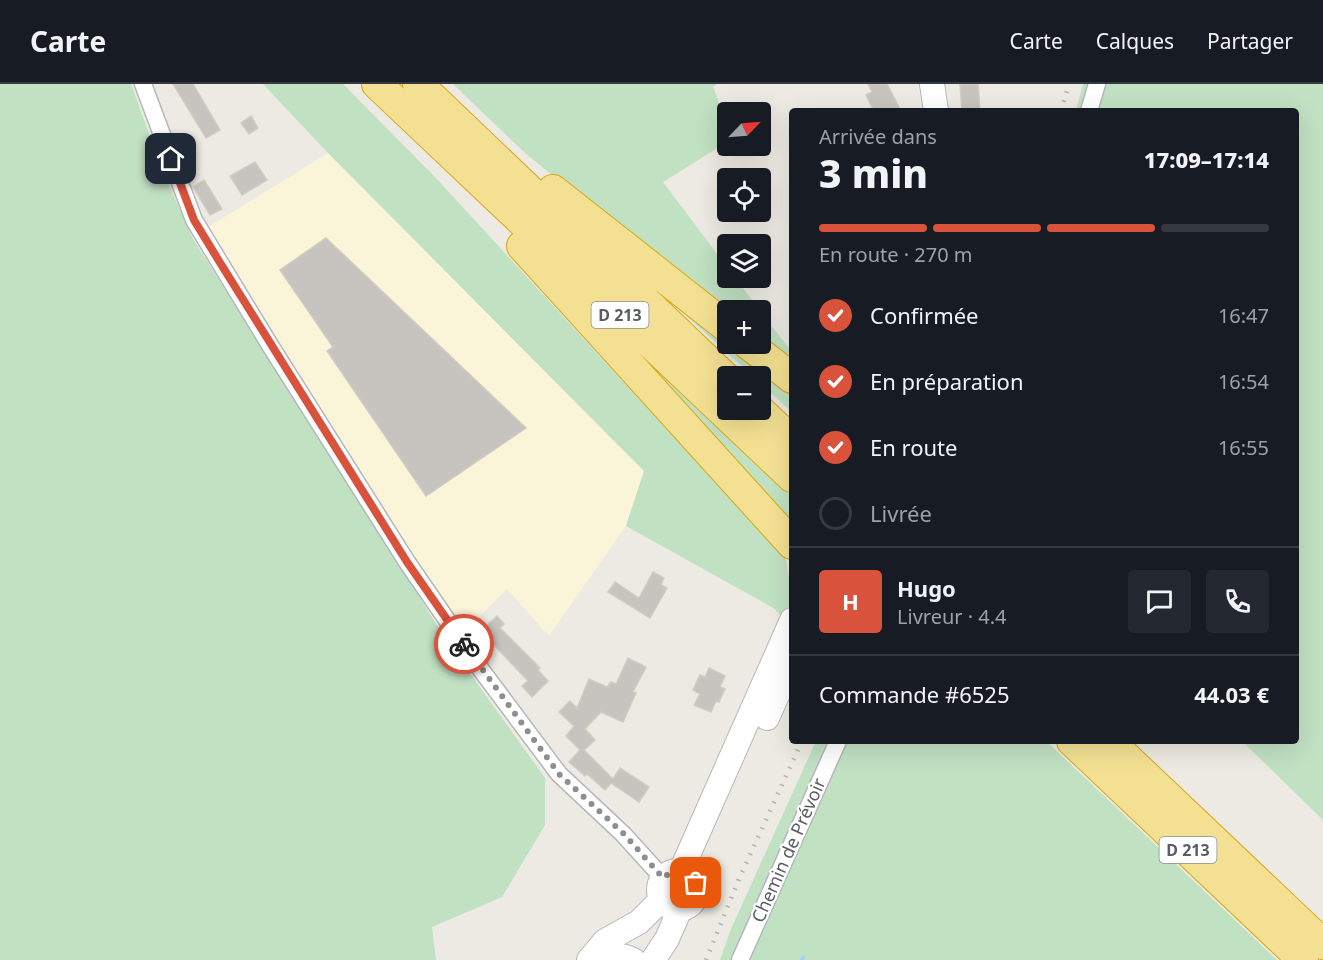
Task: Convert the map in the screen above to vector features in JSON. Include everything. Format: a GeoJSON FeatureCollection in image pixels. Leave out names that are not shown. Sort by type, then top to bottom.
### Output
{"type":"FeatureCollection","features":[{"type":"Feature","properties":{"kind":"highway","name":"D 213"},"geometry":{"type":"LineString","coordinates":[[377,84],[789,474]]}},
{"type":"Feature","properties":{"kind":"highway","name":"D 213"},"geometry":{"type":"LineString","coordinates":[[418,84],[717,369]]}},
{"type":"Feature","properties":{"kind":"highway"},"geometry":{"type":"LineString","coordinates":[[434,84],[537,177],[717,319]]}},
{"type":"Feature","properties":{"kind":"highway"},"geometry":{"type":"LineString","coordinates":[[449,153],[464,182],[789,541]]}},
{"type":"Feature","properties":{"kind":"highway"},"geometry":{"type":"LineString","coordinates":[[761,354],[789,376]]}},
{"type":"Feature","properties":{"kind":"highway"},"geometry":{"type":"LineString","coordinates":[[770,420],[789,438]]}},
{"type":"Feature","properties":{"kind":"highway","name":"D 213"},"geometry":{"type":"LineString","coordinates":[[1075,744],[1303,960]]}},
{"type":"Feature","properties":{"kind":"highway","name":"D 213"},"geometry":{"type":"LineString","coordinates":[[1112,744],[1323,944]]}},
{"type":"Feature","properties":{"kind":"main road"},"geometry":{"type":"LineString","coordinates":[[932,84],[936,108]]}},
{"type":"Feature","properties":{"kind":"main road"},"geometry":{"type":"LineString","coordinates":[[652,960],[666,939],[674,891],[789,627]]}},
{"type":"Feature","properties":{"kind":"main road"},"geometry":{"type":"LineString","coordinates":[[589,960],[605,941],[639,922],[674,891],[789,668]]}},
{"type":"Feature","properties":{"kind":"main road"},"geometry":{"type":"LineString","coordinates":[[594,960],[612,954],[633,960]]}},
{"type":"Feature","properties":{"kind":"street"},"geometry":{"type":"LineString","coordinates":[[143,84],[194,220],[407,562],[482,671],[559,774],[624,834],[674,891]]}},
{"type":"Feature","properties":{"kind":"street"},"geometry":{"type":"LineString","coordinates":[[1090,108],[1096,84]]}},
{"type":"Feature","properties":{"kind":"street","name":"Chemin de Prévoir"},"geometry":{"type":"LineString","coordinates":[[740,960],[836,744]]}},
{"type":"Feature","properties":{"kind":"shaded area"},"geometry":{"type":"Polygon","coordinates":[[[328,153],[644,471],[626,526],[549,636],[507,589],[449,644],[192,237],[328,153]]]}},
{"type":"Feature","properties":{"kind":"green space"},"geometry":{"type":"Polygon","coordinates":[[[0,84],[131,84],[161,167],[192,237],[449,644],[545,778],[545,825],[502,897],[432,927],[436,960],[0,960],[0,84]]]}},
{"type":"Feature","properties":{"kind":"green space"},"geometry":{"type":"Polygon","coordinates":[[[263,84],[343,84],[435,177],[786,559],[789,606],[784,621],[775,609],[626,526],[644,471],[328,153],[263,84]]]}},
{"type":"Feature","properties":{"kind":"green space"},"geometry":{"type":"Polygon","coordinates":[[[453,84],[717,84],[713,87],[719,102],[717,102],[717,148],[663,182],[717,254],[717,288],[743,288],[752,300],[717,300],[717,344],[655,288],[599,213],[525,153],[453,84]]]}},
{"type":"Feature","properties":{"kind":"green space"},"geometry":{"type":"Polygon","coordinates":[[[1083,84],[1323,84],[1323,820],[1245,744],[1299,744],[1299,108],[1077,108],[1083,84]]]}},
{"type":"Feature","properties":{"kind":"green space"},"geometry":{"type":"Polygon","coordinates":[[[577,290],[789,493],[789,529],[577,290]]]}},
{"type":"Feature","properties":{"kind":"green space"},"geometry":{"type":"Polygon","coordinates":[[[771,325],[789,348],[789,409],[771,393],[771,366],[742,366],[728,354],[771,354],[771,325]]]}},
{"type":"Feature","properties":{"kind":"green space"},"geometry":{"type":"Polygon","coordinates":[[[815,744],[1049,744],[1277,960],[720,960],[731,929],[815,744]]]}},
{"type":"Feature","properties":{"kind":"building"},"geometry":{"type":"Polygon","coordinates":[[[173,84],[193,84],[220,130],[206,138],[173,84]]]}},
{"type":"Feature","properties":{"kind":"building"},"geometry":{"type":"Polygon","coordinates":[[[868,84],[887,84],[899,108],[872,108],[866,95],[872,92],[868,84]]]}},
{"type":"Feature","properties":{"kind":"building"},"geometry":{"type":"Polygon","coordinates":[[[978,84],[980,108],[962,108],[960,85],[978,84]]]}},
{"type":"Feature","properties":{"kind":"building"},"geometry":{"type":"Polygon","coordinates":[[[251,116],[258,128],[249,134],[241,123],[251,116]]]}},
{"type":"Feature","properties":{"kind":"building"},"geometry":{"type":"Polygon","coordinates":[[[255,162],[267,180],[242,195],[230,176],[255,162]]]}},
{"type":"Feature","properties":{"kind":"building"},"geometry":{"type":"Polygon","coordinates":[[[204,180],[222,209],[210,215],[193,187],[204,180]]]}},
{"type":"Feature","properties":{"kind":"building"},"geometry":{"type":"Polygon","coordinates":[[[326,238],[526,428],[426,496],[327,351],[333,347],[280,270],[326,238]]]}},
{"type":"Feature","properties":{"kind":"building"},"geometry":{"type":"Polygon","coordinates":[[[653,572],[664,578],[661,585],[667,588],[650,618],[608,592],[615,582],[639,598],[653,572]]]}},
{"type":"Feature","properties":{"kind":"building"},"geometry":{"type":"Polygon","coordinates":[[[497,616],[504,624],[500,628],[540,668],[538,670],[548,681],[532,697],[522,686],[528,681],[481,631],[497,616]]]}},
{"type":"Feature","properties":{"kind":"building"},"geometry":{"type":"Polygon","coordinates":[[[628,658],[646,667],[633,692],[636,693],[623,722],[601,712],[585,729],[595,740],[584,750],[613,779],[620,768],[649,787],[639,802],[611,783],[605,790],[569,762],[580,750],[566,736],[574,726],[559,712],[570,701],[577,708],[589,679],[607,687],[611,682],[616,684],[628,658]]]}},
{"type":"Feature","properties":{"kind":"building"},"geometry":{"type":"Polygon","coordinates":[[[709,668],[725,676],[720,687],[725,689],[711,712],[694,705],[700,694],[693,690],[700,675],[705,677],[709,668]]]}},
{"type":"Feature","properties":{"kind":"railway"},"geometry":{"type":"LineString","coordinates":[[1062,108],[1069,84]]}},
{"type":"Feature","properties":{"kind":"railway"},"geometry":{"type":"LineString","coordinates":[[706,960],[739,879],[801,744]]}},
{"type":"Feature","properties":{"kind":"way so far"},"geometry":{"type":"LineString","coordinates":[[464,644],[559,774],[624,834],[663,878],[671,872],[681,871],[693,878],[696,883]]}},
{"type":"Feature","properties":{"kind":"route"},"geometry":{"type":"LineString","coordinates":[[171,159],[194,220],[407,562],[464,644]]}}]}
